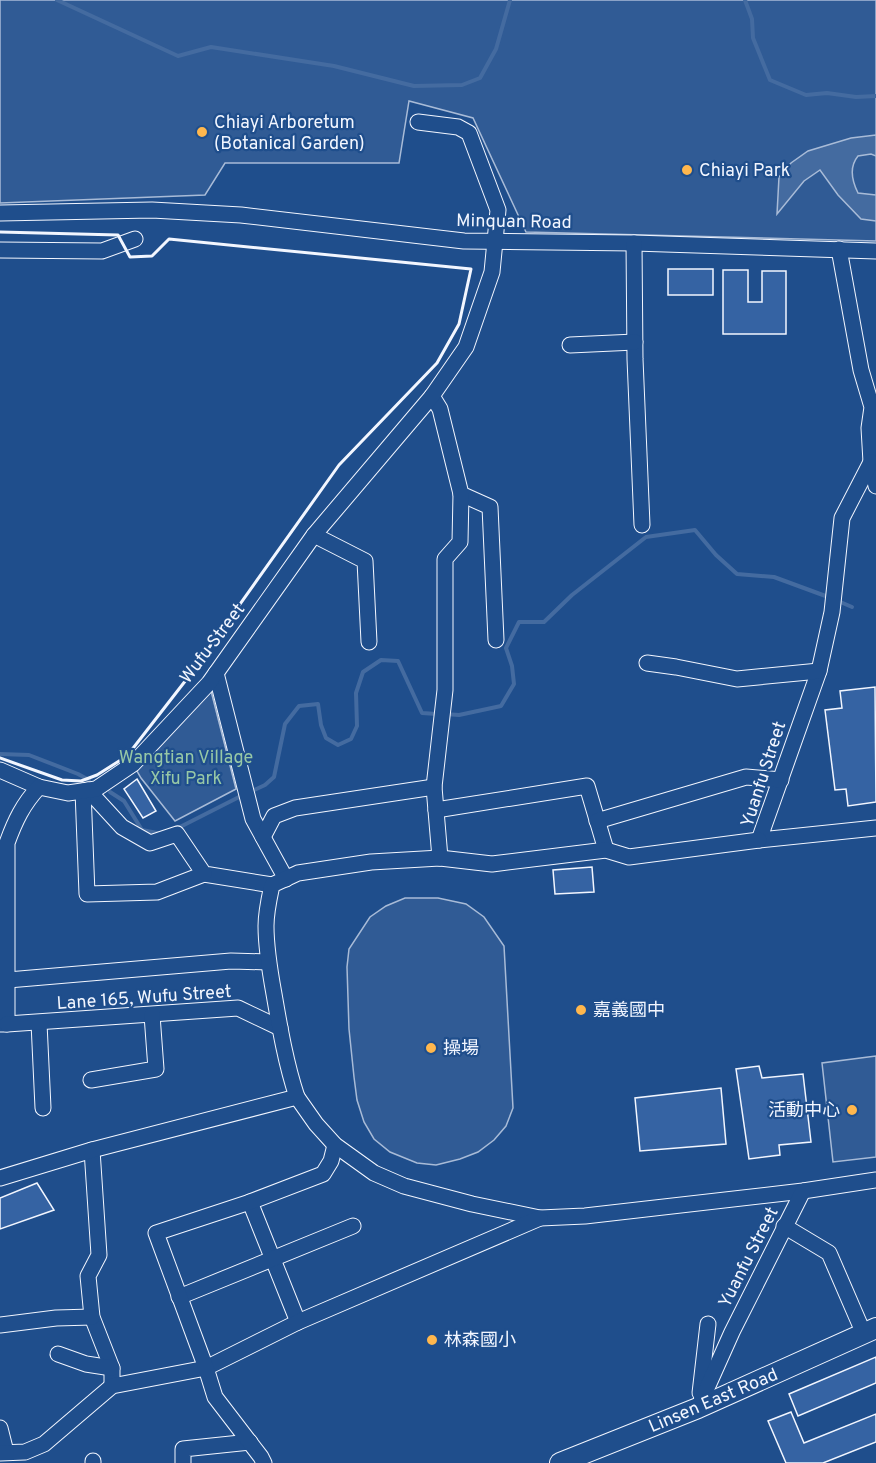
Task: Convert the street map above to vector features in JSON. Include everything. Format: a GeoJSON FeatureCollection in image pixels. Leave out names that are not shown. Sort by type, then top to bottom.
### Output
{"type":"FeatureCollection","features":[{"type":"Feature","properties":{"kind":"main road","name":"Linsen East Road"},"geometry":{"type":"LineString","coordinates":[[560,1463],[698,1408],[870,1331]]}},
{"type":"Feature","properties":{"kind":"street","name":"Wufu Street"},"geometry":{"type":"LineString","coordinates":[[0,770],[39,787],[68,793],[96,789],[133,764],[216,673],[314,535],[432,396],[466,347],[492,272],[498,210],[469,133],[458,127],[418,122]]}},
{"type":"Feature","properties":{"kind":"street","name":"Minquan Road"},"geometry":{"type":"LineString","coordinates":[[0,213],[152,210],[241,216],[464,241],[634,243],[876,251]]}},
{"type":"Feature","properties":{"kind":"street"},"geometry":{"type":"LineString","coordinates":[[0,250],[102,251],[135,239]]}},
{"type":"Feature","properties":{"kind":"street"},"geometry":{"type":"LineString","coordinates":[[634,243],[635,342],[642,525]]}},
{"type":"Feature","properties":{"kind":"street"},"geometry":{"type":"LineString","coordinates":[[839,249],[861,370],[874,400],[869,428],[871,462],[876,486]]}},
{"type":"Feature","properties":{"kind":"street"},"geometry":{"type":"LineString","coordinates":[[570,345],[635,342]]}},
{"type":"Feature","properties":{"kind":"street"},"geometry":{"type":"LineString","coordinates":[[432,396],[440,409],[461,494],[460,542],[445,559],[445,690],[434,787],[440,858]]}},
{"type":"Feature","properties":{"kind":"street","name":"Yuanfu Street"},"geometry":{"type":"LineString","coordinates":[[871,462],[842,518],[832,612],[819,671],[759,840],[876,828]]}},
{"type":"Feature","properties":{"kind":"street"},"geometry":{"type":"LineString","coordinates":[[461,494],[490,507],[495,640]]}},
{"type":"Feature","properties":{"kind":"street"},"geometry":{"type":"LineString","coordinates":[[314,535],[365,561],[369,642]]}},
{"type":"Feature","properties":{"kind":"street"},"geometry":{"type":"LineString","coordinates":[[647,663],[676,666],[737,679],[819,671]]}},
{"type":"Feature","properties":{"kind":"street"},"geometry":{"type":"LineString","coordinates":[[216,673],[253,819],[263,837],[279,882],[267,909],[266,927],[268,962],[289,1071],[297,1097],[316,1124],[335,1145],[374,1173],[404,1186],[472,1204],[540,1218],[585,1216],[803,1191],[876,1180]]}},
{"type":"Feature","properties":{"kind":"street"},"geometry":{"type":"LineString","coordinates":[[597,821],[746,777],[781,780]]}},
{"type":"Feature","properties":{"kind":"street"},"geometry":{"type":"LineString","coordinates":[[436,810],[586,786],[606,850]]}},
{"type":"Feature","properties":{"kind":"street"},"geometry":{"type":"LineString","coordinates":[[4,1024],[8,980],[4,843],[24,802],[39,787]]}},
{"type":"Feature","properties":{"kind":"street"},"geometry":{"type":"LineString","coordinates":[[263,837],[274,816],[295,808],[434,787]]}},
{"type":"Feature","properties":{"kind":"street"},"geometry":{"type":"LineString","coordinates":[[86,790],[122,827],[150,843],[177,834],[204,874]]}},
{"type":"Feature","properties":{"kind":"street"},"geometry":{"type":"LineString","coordinates":[[86,790],[87,894],[157,891],[204,874],[279,882],[298,873],[371,862],[440,858],[492,864],[606,850],[629,856],[759,840]]}},
{"type":"Feature","properties":{"kind":"street"},"geometry":{"type":"LineString","coordinates":[[8,980],[231,961],[268,962]]}},
{"type":"Feature","properties":{"kind":"street","name":"Lane 165, Wufu Street"},"geometry":{"type":"LineString","coordinates":[[4,1024],[238,1008],[280,1028]]}},
{"type":"Feature","properties":{"kind":"street"},"geometry":{"type":"LineString","coordinates":[[91,1080],[156,1069],[152,1015]]}},
{"type":"Feature","properties":{"kind":"street"},"geometry":{"type":"LineString","coordinates":[[39,1023],[43,1108]]}},
{"type":"Feature","properties":{"kind":"street"},"geometry":{"type":"LineString","coordinates":[[0,1178],[92,1150],[297,1097]]}},
{"type":"Feature","properties":{"kind":"street"},"geometry":{"type":"LineString","coordinates":[[264,1463],[215,1397],[156,1233],[250,1202],[323,1174],[331,1161],[335,1145]]}},
{"type":"Feature","properties":{"kind":"street"},"geometry":{"type":"LineString","coordinates":[[92,1150],[99,1256],[88,1276],[92,1317],[112,1368],[112,1386]]}},
{"type":"Feature","properties":{"kind":"street","name":"Yuanfu Street"},"geometry":{"type":"LineString","coordinates":[[698,1408],[732,1332],[803,1191]]}},
{"type":"Feature","properties":{"kind":"street"},"geometry":{"type":"LineString","coordinates":[[250,1202],[298,1322]]}},
{"type":"Feature","properties":{"kind":"street"},"geometry":{"type":"LineString","coordinates":[[0,1428],[3,1453],[25,1458],[112,1386],[206,1368],[298,1322],[540,1218]]}},
{"type":"Feature","properties":{"kind":"street"},"geometry":{"type":"LineString","coordinates":[[179,1297],[272,1257],[353,1226]]}},
{"type":"Feature","properties":{"kind":"street"},"geometry":{"type":"LineString","coordinates":[[784,1226],[830,1254],[870,1331]]}},
{"type":"Feature","properties":{"kind":"street"},"geometry":{"type":"LineString","coordinates":[[0,1325],[56,1318],[92,1317]]}},
{"type":"Feature","properties":{"kind":"street"},"geometry":{"type":"LineString","coordinates":[[698,1408],[708,1324]]}},
{"type":"Feature","properties":{"kind":"street"},"geometry":{"type":"LineString","coordinates":[[58,1354],[86,1364],[112,1368]]}},
{"type":"Feature","properties":{"kind":"street"},"geometry":{"type":"LineString","coordinates":[[183,1463],[183,1449],[250,1442]]}},
{"type":"Feature","properties":{"kind":"shaded area","name":"Chiayi Park"},"geometry":{"type":"Polygon","coordinates":[[[0,0],[876,0],[876,241],[526,232],[473,118],[409,101],[399,163],[225,163],[205,195],[0,203],[0,0]]]}},
{"type":"Feature","properties":{"kind":"shaded area"},"geometry":{"type":"Polygon","coordinates":[[[876,135],[876,156],[871,154],[858,156],[853,165],[852,174],[858,193],[876,195],[876,221],[861,219],[838,195],[820,170],[804,181],[777,214],[779,177],[791,163],[808,151],[851,138],[876,135]]]}},
{"type":"Feature","properties":{"kind":"shaded area","name":"Wangtian Village Xifu Park"},"geometry":{"type":"Polygon","coordinates":[[[209,683],[236,789],[175,821],[141,778],[133,764],[209,683]]]}},
{"type":"Feature","properties":{"kind":"shaded area","name":"操場"},"geometry":{"type":"Polygon","coordinates":[[[405,898],[438,898],[466,904],[484,917],[504,946],[513,1108],[506,1126],[494,1140],[478,1152],[436,1165],[417,1163],[390,1152],[374,1139],[364,1122],[357,1100],[354,1077],[349,1029],[347,967],[349,949],[370,917],[386,906],[405,898]]]}},
{"type":"Feature","properties":{"kind":"shaded area","name":"活動中心"},"geometry":{"type":"Polygon","coordinates":[[[876,1056],[876,1157],[833,1162],[822,1063],[876,1056]]]}},
{"type":"Feature","properties":{"kind":"building"},"geometry":{"type":"Polygon","coordinates":[[[668,269],[713,269],[713,295],[668,295],[668,269]]]}},
{"type":"Feature","properties":{"kind":"building"},"geometry":{"type":"Polygon","coordinates":[[[723,270],[748,270],[748,302],[762,302],[762,271],[786,271],[786,334],[723,334],[723,270]]]}},
{"type":"Feature","properties":{"kind":"building"},"geometry":{"type":"Polygon","coordinates":[[[875,687],[876,802],[848,806],[846,789],[835,790],[825,710],[842,708],[840,691],[875,687]]]}},
{"type":"Feature","properties":{"kind":"building"},"geometry":{"type":"Polygon","coordinates":[[[137,779],[156,811],[143,818],[124,789],[137,779]]]}},
{"type":"Feature","properties":{"kind":"building"},"geometry":{"type":"Polygon","coordinates":[[[592,867],[594,892],[555,894],[553,870],[592,867]]]}},
{"type":"Feature","properties":{"kind":"building"},"geometry":{"type":"Polygon","coordinates":[[[759,1066],[762,1078],[803,1074],[811,1142],[779,1145],[780,1155],[749,1159],[736,1069],[759,1066]]]}},
{"type":"Feature","properties":{"kind":"building"},"geometry":{"type":"Polygon","coordinates":[[[721,1088],[726,1144],[640,1151],[635,1098],[721,1088]]]}},
{"type":"Feature","properties":{"kind":"building"},"geometry":{"type":"Polygon","coordinates":[[[37,1183],[54,1210],[0,1229],[0,1198],[37,1183]]]}},
{"type":"Feature","properties":{"kind":"building"},"geometry":{"type":"Polygon","coordinates":[[[876,1357],[876,1383],[798,1416],[789,1394],[876,1357]]]}},
{"type":"Feature","properties":{"kind":"building"},"geometry":{"type":"Polygon","coordinates":[[[791,1412],[804,1443],[876,1414],[876,1442],[823,1463],[786,1463],[768,1421],[791,1412]]]}},
{"type":"Feature","properties":{"kind":"waterway"},"geometry":{"type":"LineString","coordinates":[[57,0],[178,56],[211,47],[334,66],[414,86],[462,85],[480,78],[496,49],[510,0]]}},
{"type":"Feature","properties":{"kind":"waterway"},"geometry":{"type":"LineString","coordinates":[[745,0],[752,19],[753,38],[770,80],[806,95],[827,93],[856,97],[876,96]]}},
{"type":"Feature","properties":{"kind":"waterway"},"geometry":{"type":"LineString","coordinates":[[445,714],[459,715],[501,706],[514,684],[512,666],[506,648],[519,622],[544,622],[572,595],[646,537],[695,530],[716,555],[737,574],[774,577],[831,598]]}},
{"type":"Feature","properties":{"kind":"waterway"},"geometry":{"type":"LineString","coordinates":[[838,601],[852,607]]}},
{"type":"Feature","properties":{"kind":"waterway"},"geometry":{"type":"LineString","coordinates":[[250,792],[265,785],[274,777],[285,724],[299,706],[318,704],[321,725],[326,738],[338,745],[351,739],[357,726],[356,693],[363,672],[381,660],[398,661],[422,713],[437,714]]}},
{"type":"Feature","properties":{"kind":"waterway"},"geometry":{"type":"LineString","coordinates":[[0,754],[29,755],[89,780]]}},
{"type":"Feature","properties":{"kind":"waterway"},"geometry":{"type":"LineString","coordinates":[[110,792],[124,801],[142,830],[162,834]]}},
{"type":"Feature","properties":{"kind":"waterway"},"geometry":{"type":"LineString","coordinates":[[178,828],[243,795]]}},
{"type":"Feature","properties":{"kind":"wall"},"geometry":{"type":"LineString","coordinates":[[0,232],[118,235],[130,257],[152,256],[169,239],[471,269],[459,324],[437,363],[339,465],[186,680],[127,756],[97,775],[81,781],[62,780],[0,758]]}},
{"type":"Feature","properties":{"kind":"place","name":"Chiayi Arboretum (Botanical Garden)"},"geometry":{"type":"Point","coordinates":[202,132]}},
{"type":"Feature","properties":{"kind":"place","name":"Chiayi Park"},"geometry":{"type":"Point","coordinates":[687,170]}},
{"type":"Feature","properties":{"kind":"place","name":"嘉義國中"},"geometry":{"type":"Point","coordinates":[581,1010]}},
{"type":"Feature","properties":{"kind":"place","name":"操場"},"geometry":{"type":"Point","coordinates":[431,1048]}},
{"type":"Feature","properties":{"kind":"place","name":"活動中心"},"geometry":{"type":"Point","coordinates":[852,1110]}},
{"type":"Feature","properties":{"kind":"place","name":"林森國小"},"geometry":{"type":"Point","coordinates":[432,1340]}}]}
